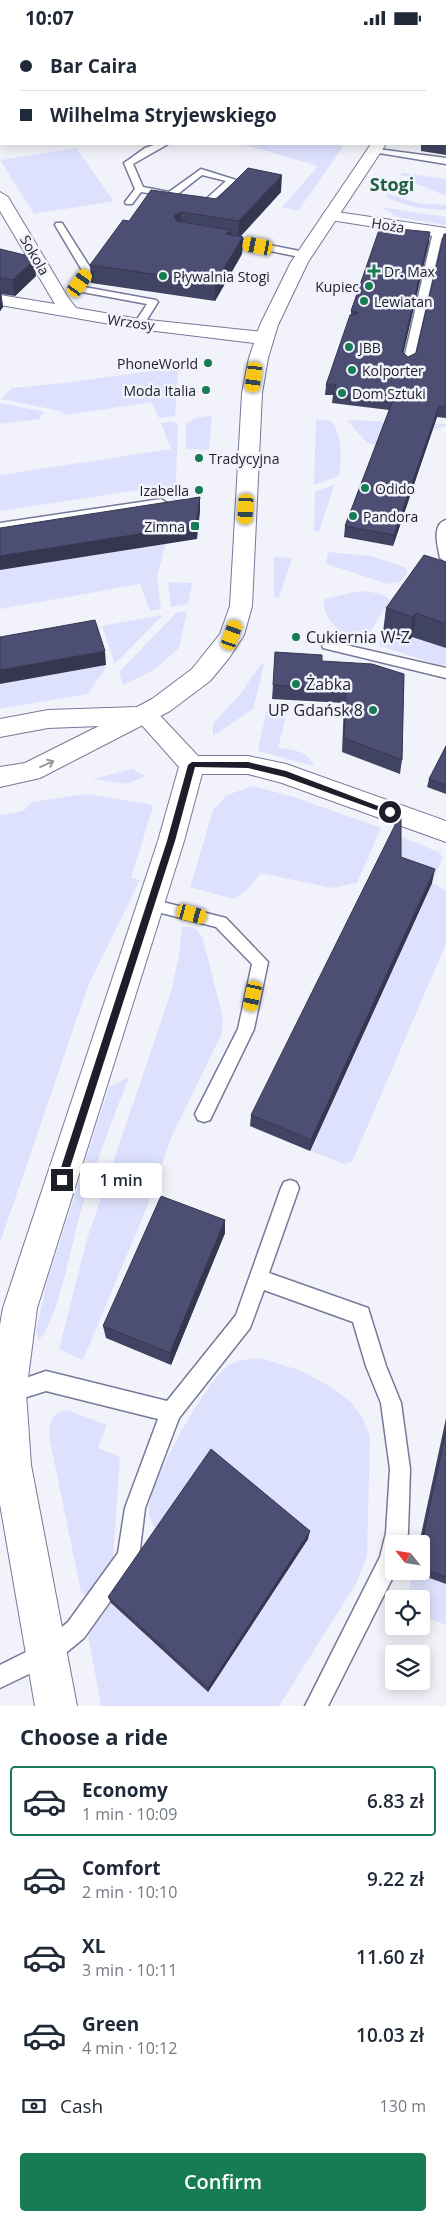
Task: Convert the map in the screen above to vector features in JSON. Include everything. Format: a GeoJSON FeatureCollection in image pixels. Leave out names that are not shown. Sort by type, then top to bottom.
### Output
{"type":"FeatureCollection","features":[{"type":"Feature","properties":{"kind":"street"},"geometry":{"type":"LineString","coordinates":[[0,777],[31,771],[144,714],[201,675],[221,652],[232,635],[242,606],[252,393],[256,361],[262,338],[282,291],[376,147]]}},
{"type":"Feature","properties":{"kind":"street","name":"Sokola"},"geometry":{"type":"LineString","coordinates":[[0,197],[59,299],[71,313]]}},
{"type":"Feature","properties":{"kind":"street","name":"Hoża"},"geometry":{"type":"LineString","coordinates":[[330,215],[442,233]]}},
{"type":"Feature","properties":{"kind":"street","name":"Wrzosy"},"geometry":{"type":"LineString","coordinates":[[0,301],[139,324],[262,338]]}},
{"type":"Feature","properties":{"kind":"street"},"geometry":{"type":"LineString","coordinates":[[0,728],[48,719],[144,714],[192,765],[248,765],[286,774],[446,832]]}},
{"type":"Feature","properties":{"kind":"street"},"geometry":{"type":"LineString","coordinates":[[56,1706],[48,1653],[12,1465],[4,1397],[20,1309],[151,905],[183,802],[192,765]]}},
{"type":"Feature","properties":{"kind":"lane"},"geometry":{"type":"LineString","coordinates":[[139,189],[128,163],[148,150],[161,145]]}},
{"type":"Feature","properties":{"kind":"lane"},"geometry":{"type":"LineString","coordinates":[[376,147],[446,161]]}},
{"type":"Feature","properties":{"kind":"lane"},"geometry":{"type":"LineString","coordinates":[[139,189],[208,203],[232,180],[201,172],[180,197]]}},
{"type":"Feature","properties":{"kind":"lane"},"geometry":{"type":"LineString","coordinates":[[129,202],[139,189]]}},
{"type":"Feature","properties":{"kind":"lane"},"geometry":{"type":"LineString","coordinates":[[58,225],[88,272],[79,285],[80,289],[153,301],[139,324]]}},
{"type":"Feature","properties":{"kind":"lane"},"geometry":{"type":"LineString","coordinates":[[408,363],[442,233]]}},
{"type":"Feature","properties":{"kind":"lane"},"geometry":{"type":"LineString","coordinates":[[209,237],[305,255]]}},
{"type":"Feature","properties":{"kind":"lane"},"geometry":{"type":"LineString","coordinates":[[0,527],[161,503]]}},
{"type":"Feature","properties":{"kind":"lane"},"geometry":{"type":"LineString","coordinates":[[446,524],[442,535],[446,558]]}},
{"type":"Feature","properties":{"kind":"lane"},"geometry":{"type":"LineString","coordinates":[[328,645],[446,673]]}},
{"type":"Feature","properties":{"kind":"lane"},"geometry":{"type":"LineString","coordinates":[[151,905],[221,922],[260,962],[246,1029],[204,1114]]}},
{"type":"Feature","properties":{"kind":"lane"},"geometry":{"type":"LineString","coordinates":[[0,1677],[48,1653],[76,1630],[90,1613],[128,1557],[135,1508],[171,1412],[243,1321],[290,1188]]}},
{"type":"Feature","properties":{"kind":"lane"},"geometry":{"type":"LineString","coordinates":[[257,1278],[361,1315],[376,1366],[391,1403],[400,1469],[396,1535]]}},
{"type":"Feature","properties":{"kind":"lane"},"geometry":{"type":"LineString","coordinates":[[4,1397],[46,1381],[171,1412]]}},
{"type":"Feature","properties":{"kind":"lane"},"geometry":{"type":"LineString","coordinates":[[316,1706],[385,1570]]}},
{"type":"Feature","properties":{"kind":"shaded area"},"geometry":{"type":"Polygon","coordinates":[[[244,145],[338,145],[343,147],[298,211],[282,207],[318,166],[244,145]]]}},
{"type":"Feature","properties":{"kind":"shaded area"},"geometry":{"type":"Polygon","coordinates":[[[76,148],[114,201],[34,214],[0,160],[76,148]]]}},
{"type":"Feature","properties":{"kind":"shaded area"},"geometry":{"type":"Polygon","coordinates":[[[402,173],[446,179],[446,196],[417,184],[386,187],[390,181],[410,180],[410,177],[400,175],[402,173]]]}},
{"type":"Feature","properties":{"kind":"shaded area"},"geometry":{"type":"Polygon","coordinates":[[[386,193],[417,203],[446,205],[446,210],[408,205],[386,197],[388,196],[386,193]]]}},
{"type":"Feature","properties":{"kind":"shaded area"},"geometry":{"type":"Polygon","coordinates":[[[381,207],[446,217],[446,225],[398,217],[381,207]]]}},
{"type":"Feature","properties":{"kind":"shaded area"},"geometry":{"type":"Polygon","coordinates":[[[178,367],[175,416],[159,418],[152,402],[67,415],[60,411],[1,399],[12,388],[65,383],[178,367]]]}},
{"type":"Feature","properties":{"kind":"shaded area"},"geometry":{"type":"Polygon","coordinates":[[[0,403],[46,412],[41,415],[40,419],[0,424],[0,403]]]}},
{"type":"Feature","properties":{"kind":"shaded area"},"geometry":{"type":"Polygon","coordinates":[[[212,417],[209,450],[186,449],[186,424],[195,418],[212,417]]]}},
{"type":"Feature","properties":{"kind":"shaded area"},"geometry":{"type":"Polygon","coordinates":[[[316,419],[329,420],[334,425],[339,439],[341,454],[339,476],[314,485],[316,419]]]}},
{"type":"Feature","properties":{"kind":"shaded area"},"geometry":{"type":"Polygon","coordinates":[[[347,420],[446,424],[446,426],[378,446],[367,443],[347,420]]]}},
{"type":"Feature","properties":{"kind":"shaded area"},"geometry":{"type":"Polygon","coordinates":[[[172,421],[178,424],[175,505],[166,486],[0,511],[0,475],[171,449],[161,423],[172,421]]]}},
{"type":"Feature","properties":{"kind":"shaded area"},"geometry":{"type":"Polygon","coordinates":[[[335,484],[319,531],[314,532],[315,492],[335,484]]]}},
{"type":"Feature","properties":{"kind":"shaded area"},"geometry":{"type":"Polygon","coordinates":[[[175,513],[157,576],[161,609],[150,611],[140,584],[0,609],[0,570],[164,544],[175,513]]]}},
{"type":"Feature","properties":{"kind":"shaded area"},"geometry":{"type":"Polygon","coordinates":[[[328,552],[371,556],[404,567],[407,569],[407,573],[400,582],[388,584],[326,564],[328,552]]]}},
{"type":"Feature","properties":{"kind":"shaded area"},"geometry":{"type":"Polygon","coordinates":[[[274,557],[292,558],[279,598],[274,597],[274,557]]]}},
{"type":"Feature","properties":{"kind":"shaded area"},"geometry":{"type":"Polygon","coordinates":[[[168,582],[192,583],[188,604],[171,607],[168,582]]]}},
{"type":"Feature","properties":{"kind":"shaded area"},"geometry":{"type":"Polygon","coordinates":[[[362,591],[381,594],[390,600],[364,642],[349,636],[336,627],[331,622],[324,608],[324,600],[327,598],[362,591]]]}},
{"type":"Feature","properties":{"kind":"shaded area"},"geometry":{"type":"Polygon","coordinates":[[[187,611],[179,648],[154,670],[123,685],[119,672],[176,613],[187,611]]]}},
{"type":"Feature","properties":{"kind":"shaded area"},"geometry":{"type":"Polygon","coordinates":[[[163,615],[115,664],[102,626],[163,615]]]}},
{"type":"Feature","properties":{"kind":"shaded area"},"geometry":{"type":"Polygon","coordinates":[[[383,632],[409,641],[412,637],[446,648],[446,665],[439,665],[380,646],[379,642],[383,632]]]}},
{"type":"Feature","properties":{"kind":"shaded area"},"geometry":{"type":"Polygon","coordinates":[[[261,664],[264,665],[253,709],[213,736],[213,723],[239,696],[261,664]]]}},
{"type":"Feature","properties":{"kind":"shaded area"},"geometry":{"type":"Polygon","coordinates":[[[106,665],[88,694],[0,709],[0,684],[106,665]]]}},
{"type":"Feature","properties":{"kind":"shaded area"},"geometry":{"type":"Polygon","coordinates":[[[271,705],[287,713],[278,748],[295,750],[304,754],[314,766],[258,751],[267,707],[271,705]]]}},
{"type":"Feature","properties":{"kind":"shaded area"},"geometry":{"type":"Polygon","coordinates":[[[132,769],[146,776],[127,784],[92,779],[132,769]]]}},
{"type":"Feature","properties":{"kind":"shaded area"},"geometry":{"type":"Polygon","coordinates":[[[253,786],[294,797],[381,828],[357,883],[331,888],[261,873],[246,891],[233,899],[190,887],[213,810],[227,795],[253,786]]]}},
{"type":"Feature","properties":{"kind":"shaded area"},"geometry":{"type":"Polygon","coordinates":[[[86,794],[149,804],[153,807],[131,878],[140,880],[88,986],[0,1243],[0,815],[23,811],[32,802],[86,794]]]}},
{"type":"Feature","properties":{"kind":"shaded area"},"geometry":{"type":"Polygon","coordinates":[[[402,837],[438,852],[443,857],[432,883],[446,890],[446,944],[352,1162],[345,1164],[310,1151],[344,1076],[379,864],[396,839],[402,837]]]}},
{"type":"Feature","properties":{"kind":"shaded area"},"geometry":{"type":"Polygon","coordinates":[[[182,926],[195,928],[202,936],[223,1018],[222,1033],[172,1136],[147,1207],[83,1360],[59,1349],[87,1239],[171,992],[179,955],[182,926]]]}},
{"type":"Feature","properties":{"kind":"shaded area"},"geometry":{"type":"Polygon","coordinates":[[[129,1077],[81,1210],[59,1298],[53,1315],[39,1340],[36,1330],[47,1282],[109,1087],[129,1077]]]}},
{"type":"Feature","properties":{"kind":"shaded area"},"geometry":{"type":"Polygon","coordinates":[[[260,1358],[302,1371],[333,1388],[352,1403],[363,1419],[370,1436],[367,1556],[357,1582],[279,1706],[101,1706],[88,1635],[109,1602],[208,1692],[158,1534],[150,1518],[151,1499],[166,1460],[203,1396],[215,1380],[224,1369],[236,1362],[260,1358]]]}},
{"type":"Feature","properties":{"kind":"shaded area"},"geometry":{"type":"Polygon","coordinates":[[[67,1410],[107,1425],[98,1448],[120,1457],[112,1571],[93,1597],[86,1596],[81,1592],[49,1436],[50,1422],[54,1416],[67,1410]]]}},
{"type":"Feature","properties":{"kind":"shaded area"},"geometry":{"type":"Polygon","coordinates":[[[430,1578],[446,1584],[446,1625],[430,1619],[430,1590],[409,1590],[411,1580],[430,1580],[430,1578]]]}},
{"type":"Feature","properties":{"kind":"building"},"geometry":{"type":"Polygon","coordinates":[[[248,168],[282,175],[239,221],[181,212],[174,216],[177,221],[231,230],[226,234],[243,237],[215,283],[90,265],[123,220],[129,221],[151,190],[217,199],[248,168]]]}},
{"type":"Feature","properties":{"kind":"building"},"geometry":{"type":"Polygon","coordinates":[[[380,227],[430,232],[402,352],[408,357],[416,353],[444,234],[446,234],[446,407],[439,406],[394,535],[345,526],[393,400],[333,393],[336,385],[326,385],[350,315],[359,313],[351,311],[380,227]]]}},
{"type":"Feature","properties":{"kind":"building"},"geometry":{"type":"Polygon","coordinates":[[[0,249],[33,257],[34,260],[13,280],[0,278],[0,249]]]}},
{"type":"Feature","properties":{"kind":"building"},"geometry":{"type":"Polygon","coordinates":[[[200,497],[196,525],[0,556],[0,528],[200,497]]]}},
{"type":"Feature","properties":{"kind":"building"},"geometry":{"type":"Polygon","coordinates":[[[424,555],[446,562],[446,624],[416,613],[413,617],[386,608],[424,555]]]}},
{"type":"Feature","properties":{"kind":"building"},"geometry":{"type":"Polygon","coordinates":[[[95,620],[105,651],[0,670],[0,637],[95,620]]]}},
{"type":"Feature","properties":{"kind":"building"},"geometry":{"type":"Polygon","coordinates":[[[275,652],[322,655],[322,661],[372,664],[404,674],[402,760],[344,738],[346,689],[273,685],[275,652]]]}},
{"type":"Feature","properties":{"kind":"building"},"geometry":{"type":"Polygon","coordinates":[[[446,746],[446,785],[429,779],[446,746]]]}},
{"type":"Feature","properties":{"kind":"building"},"geometry":{"type":"Polygon","coordinates":[[[401,813],[401,857],[435,869],[311,1140],[251,1115],[401,813]]]}},
{"type":"Feature","properties":{"kind":"building"},"geometry":{"type":"Polygon","coordinates":[[[161,1196],[225,1220],[170,1353],[103,1326],[161,1196]]]}},
{"type":"Feature","properties":{"kind":"building"},"geometry":{"type":"Polygon","coordinates":[[[446,1430],[446,1577],[430,1571],[430,1535],[423,1535],[446,1430]]]}},
{"type":"Feature","properties":{"kind":"building"},"geometry":{"type":"Polygon","coordinates":[[[211,1449],[310,1531],[208,1688],[108,1597],[211,1449]]]}},
{"type":"Feature","properties":{"kind":"place","name":"Dr. Max"},"geometry":{"type":"Point","coordinates":[374,271]}},
{"type":"Feature","properties":{"kind":"place","name":"Pływalnia Stogi"},"geometry":{"type":"Point","coordinates":[163,276]}},
{"type":"Feature","properties":{"kind":"place","name":"Kupiec"},"geometry":{"type":"Point","coordinates":[369,286]}},
{"type":"Feature","properties":{"kind":"place","name":"Lewiatan"},"geometry":{"type":"Point","coordinates":[364,301]}},
{"type":"Feature","properties":{"kind":"place","name":"JBB"},"geometry":{"type":"Point","coordinates":[349,347]}},
{"type":"Feature","properties":{"kind":"place","name":"PhoneWorld"},"geometry":{"type":"Point","coordinates":[208,363]}},
{"type":"Feature","properties":{"kind":"place","name":"Kolporter"},"geometry":{"type":"Point","coordinates":[352,370]}},
{"type":"Feature","properties":{"kind":"place","name":"Moda Italia"},"geometry":{"type":"Point","coordinates":[206,390]}},
{"type":"Feature","properties":{"kind":"place","name":"Dom Sztuki"},"geometry":{"type":"Point","coordinates":[342,393]}},
{"type":"Feature","properties":{"kind":"place","name":"Tradycyjna"},"geometry":{"type":"Point","coordinates":[199,458]}},
{"type":"Feature","properties":{"kind":"place","name":"Odido"},"geometry":{"type":"Point","coordinates":[365,488]}},
{"type":"Feature","properties":{"kind":"place","name":"Izabella"},"geometry":{"type":"Point","coordinates":[199,490]}},
{"type":"Feature","properties":{"kind":"place","name":"Pandora"},"geometry":{"type":"Point","coordinates":[353,516]}},
{"type":"Feature","properties":{"kind":"place","name":"Zimna"},"geometry":{"type":"Point","coordinates":[195,526]}},
{"type":"Feature","properties":{"kind":"place","name":"Cukiernia W-Z"},"geometry":{"type":"Point","coordinates":[296,637]}},
{"type":"Feature","properties":{"kind":"place","name":"Żabka"},"geometry":{"type":"Point","coordinates":[296,684]}},
{"type":"Feature","properties":{"kind":"place","name":"UP Gdańsk 8"},"geometry":{"type":"Point","coordinates":[373,710]}},
{"type":"Feature","properties":{"kind":"district","name":"Stogi"},"geometry":{"type":"Point","coordinates":[392,184]}},
{"type":"Feature","properties":{"kind":"route"},"geometry":{"type":"LineString","coordinates":[[62,1180],[171,841],[192,765],[248,765],[286,774],[390,812]]}}]}
